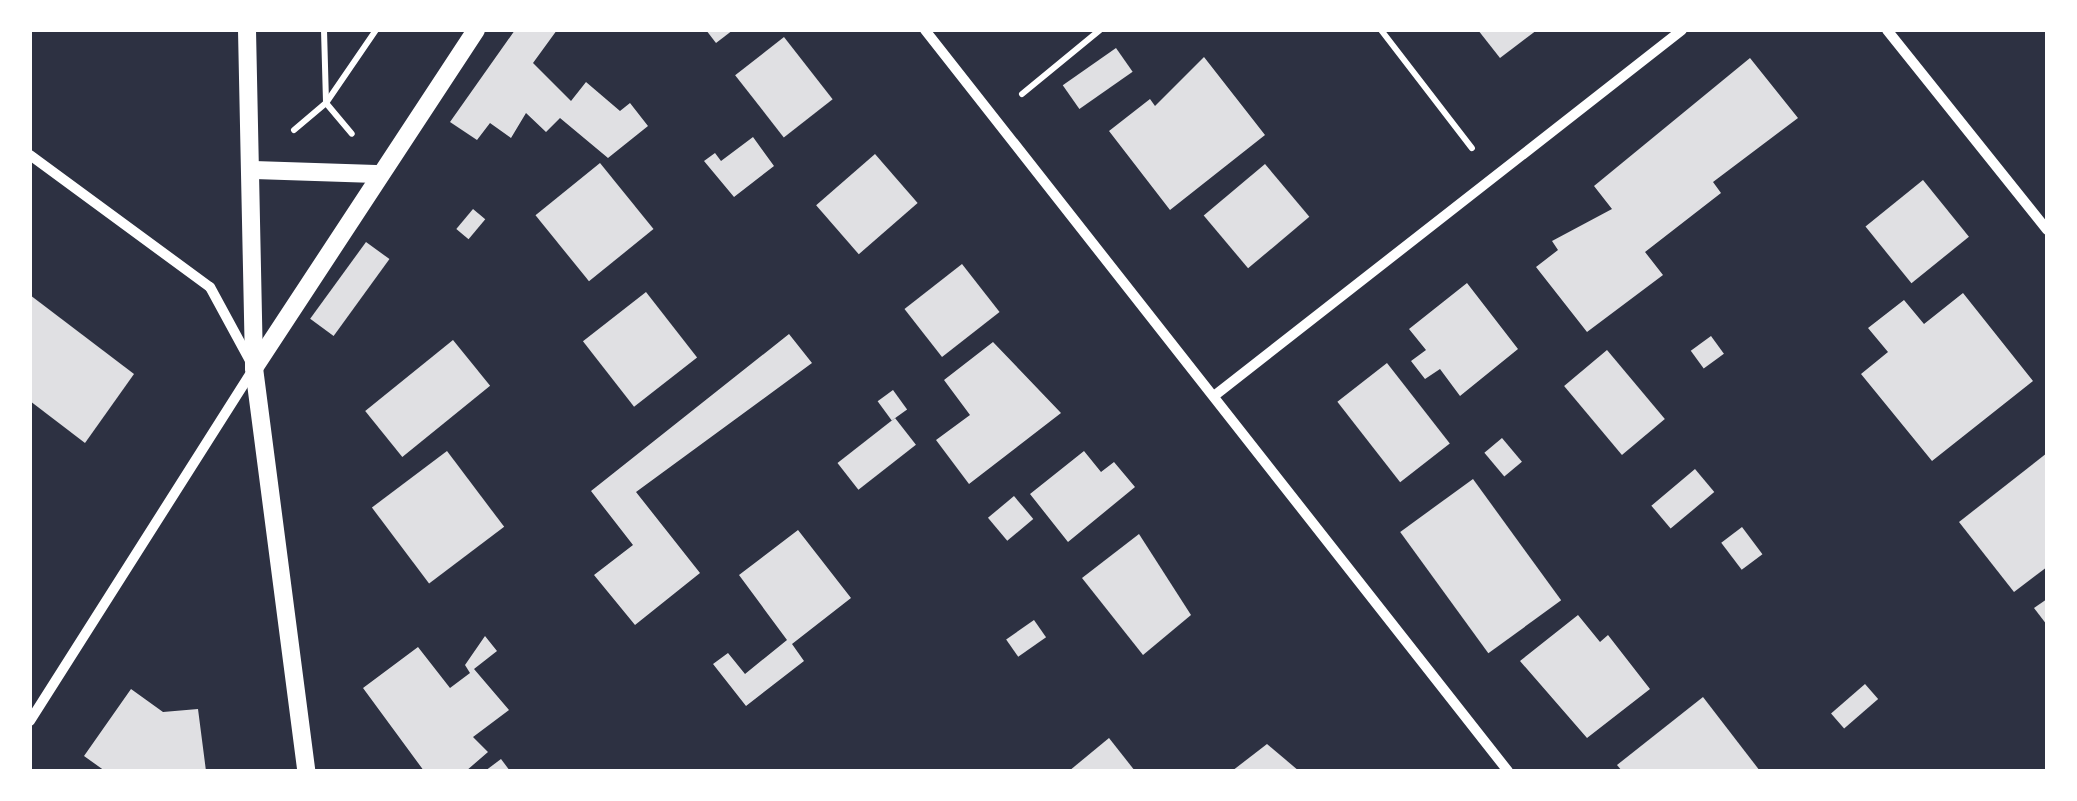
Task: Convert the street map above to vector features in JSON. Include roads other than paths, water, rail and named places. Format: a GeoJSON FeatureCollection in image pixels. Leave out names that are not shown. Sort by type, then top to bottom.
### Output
{"type":"FeatureCollection","features":[{"type":"Feature","properties":{"kind":"street"},"geometry":{"type":"LineString","coordinates":[[247,30],[254,368],[306,771]]}},
{"type":"Feature","properties":{"kind":"street"},"geometry":{"type":"LineString","coordinates":[[30,720],[381,167],[476,30]]}},
{"type":"Feature","properties":{"kind":"street"},"geometry":{"type":"LineString","coordinates":[[925,30],[1508,771]]}},
{"type":"Feature","properties":{"kind":"street"},"geometry":{"type":"LineString","coordinates":[[1214,396],[1497,180],[1682,30]]}},
{"type":"Feature","properties":{"kind":"street"},"geometry":{"type":"LineString","coordinates":[[1887,30],[2047,230]]}},
{"type":"Feature","properties":{"kind":"street"},"geometry":{"type":"LineString","coordinates":[[30,155],[210,288],[254,368]]}},
{"type":"Feature","properties":{"kind":"street"},"geometry":{"type":"LineString","coordinates":[[251,168],[381,167]]}}]}
